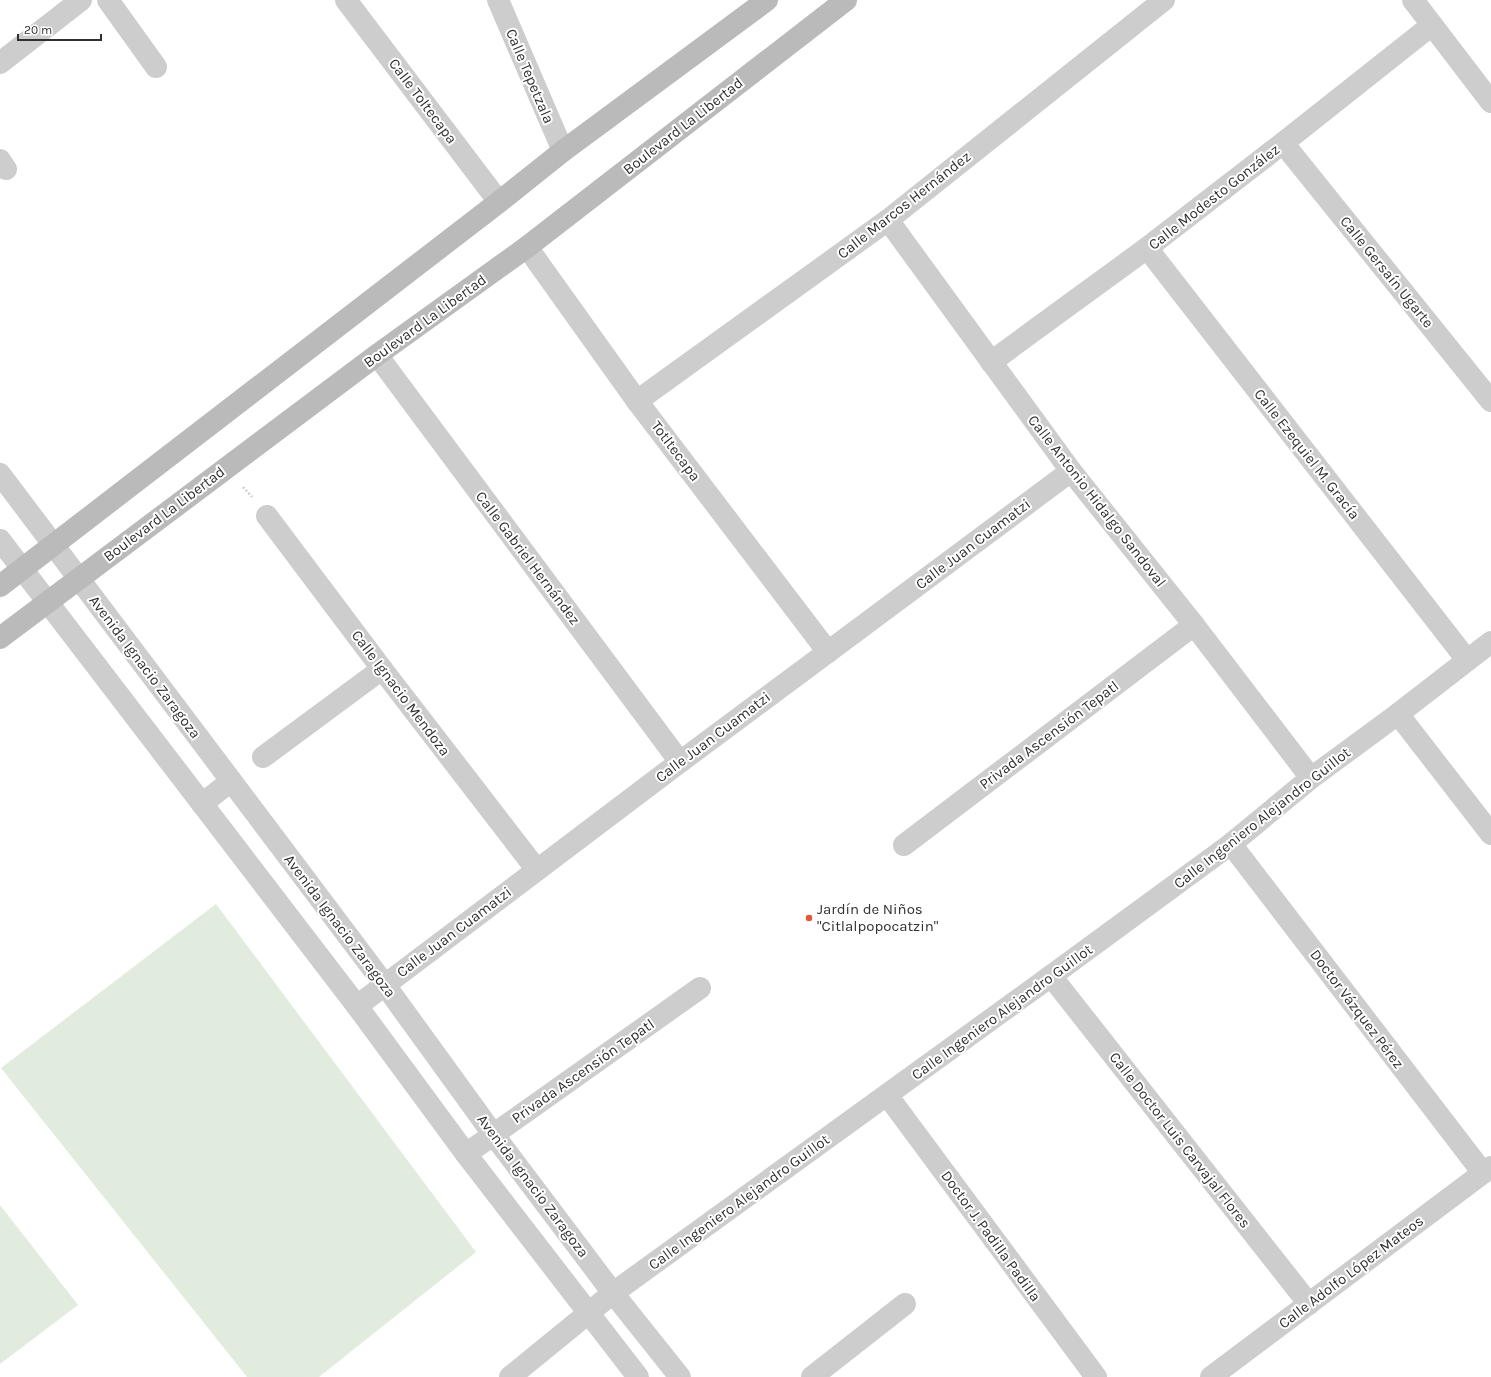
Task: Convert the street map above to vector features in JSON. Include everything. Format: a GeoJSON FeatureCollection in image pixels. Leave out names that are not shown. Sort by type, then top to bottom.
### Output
{"type":"FeatureCollection","features":[{"type":"Feature","properties":{"kind":"main road"},"geometry":{"type":"LineString","coordinates":[[0,586],[499,202],[563,151],[767,0]]}},
{"type":"Feature","properties":{"kind":"main road","name":"Boulevard La Libertad"},"geometry":{"type":"LineString","coordinates":[[0,638],[227,467],[527,247],[846,0]]}},
{"type":"Feature","properties":{"kind":"street"},"geometry":{"type":"LineString","coordinates":[[0,63],[81,0]]}},
{"type":"Feature","properties":{"kind":"street"},"geometry":{"type":"LineString","coordinates":[[108,0],[156,67]]}},
{"type":"Feature","properties":{"kind":"street","name":"Calle Toltecapa"},"geometry":{"type":"LineString","coordinates":[[346,0],[499,202]]}},
{"type":"Feature","properties":{"kind":"street","name":"Calle Tepetzala"},"geometry":{"type":"LineString","coordinates":[[498,0],[563,151]]}},
{"type":"Feature","properties":{"kind":"street","name":"Calle Marcos Hernández"},"geometry":{"type":"LineString","coordinates":[[637,401],[888,220],[1164,0]]}},
{"type":"Feature","properties":{"kind":"street"},"geometry":{"type":"LineString","coordinates":[[1413,0],[1491,102]]}},
{"type":"Feature","properties":{"kind":"street","name":"Calle Modesto González"},"geometry":{"type":"LineString","coordinates":[[991,362],[1147,248],[1284,143],[1432,25]]}},
{"type":"Feature","properties":{"kind":"street","name":"Calle Gersaín Ugarte"},"geometry":{"type":"LineString","coordinates":[[1284,143],[1491,402]]}},
{"type":"Feature","properties":{"kind":"street","name":"Calle Antonio Hidalgo Sandoval"},"geometry":{"type":"LineString","coordinates":[[888,220],[1071,471],[1194,625],[1311,778]]}},
{"type":"Feature","properties":{"kind":"street","name":"Totltecapa"},"geometry":{"type":"LineString","coordinates":[[527,247],[637,401],[828,652]]}},
{"type":"Feature","properties":{"kind":"street","name":"Calle Ezequiel M. Gracía"},"geometry":{"type":"LineString","coordinates":[[1147,248],[1467,660]]}},
{"type":"Feature","properties":{"kind":"street","name":"Calle Gabriel Hernández"},"geometry":{"type":"LineString","coordinates":[[377,356],[680,762]]}},
{"type":"Feature","properties":{"kind":"street","name":"Calle Juan Cuamatzi"},"geometry":{"type":"LineString","coordinates":[[356,1006],[680,762],[1071,471]]}},
{"type":"Feature","properties":{"kind":"street","name":"Avenida Ignacio Zaragoza"},"geometry":{"type":"LineString","coordinates":[[0,474],[385,985],[493,1134],[613,1293],[680,1377]]}},
{"type":"Feature","properties":{"kind":"street","name":"Calle Ignacio Mendoza"},"geometry":{"type":"LineString","coordinates":[[267,516],[536,870]]}},
{"type":"Feature","properties":{"kind":"street"},"geometry":{"type":"LineString","coordinates":[[0,540],[356,1006],[466,1154],[638,1377]]}},
{"type":"Feature","properties":{"kind":"street","name":"Privada Ascensión Tepatl"},"geometry":{"type":"LineString","coordinates":[[904,846],[1194,625]]}},
{"type":"Feature","properties":{"kind":"street","name":"Calle Ingeniero Alejandro Guillot"},"geometry":{"type":"LineString","coordinates":[[510,1377],[613,1293],[1231,844],[1311,778],[1398,714],[1491,642]]}},
{"type":"Feature","properties":{"kind":"street"},"geometry":{"type":"LineString","coordinates":[[263,757],[382,669]]}},
{"type":"Feature","properties":{"kind":"street"},"geometry":{"type":"LineString","coordinates":[[1398,714],[1491,834]]}},
{"type":"Feature","properties":{"kind":"street"},"geometry":{"type":"LineString","coordinates":[[202,804],[231,781]]}},
{"type":"Feature","properties":{"kind":"street","name":"Doctor Vázquez Pérez"},"geometry":{"type":"LineString","coordinates":[[1231,844],[1487,1170]]}},
{"type":"Feature","properties":{"kind":"street","name":"Calle Doctor Luis Carvajal Flores"},"geometry":{"type":"LineString","coordinates":[[1051,976],[1309,1304]]}},
{"type":"Feature","properties":{"kind":"street","name":"Privada Ascensión Tepatl"},"geometry":{"type":"LineString","coordinates":[[466,1154],[700,988]]}},
{"type":"Feature","properties":{"kind":"street","name":"Doctor J. Padilla Padilla"},"geometry":{"type":"LineString","coordinates":[[887,1095],[1096,1377]]}},
{"type":"Feature","properties":{"kind":"street","name":"Calle Adolfo López Mateos"},"geometry":{"type":"LineString","coordinates":[[1211,1377],[1487,1170]]}},
{"type":"Feature","properties":{"kind":"street"},"geometry":{"type":"LineString","coordinates":[[812,1377],[905,1304]]}},
{"type":"Feature","properties":{"kind":"path"},"geometry":{"type":"LineString","coordinates":[[227,467],[267,516]]}},
{"type":"Feature","properties":{"kind":"green space"},"geometry":{"type":"Polygon","coordinates":[[[216,904],[476,1252],[319,1377],[247,1377],[1,1068],[216,904]]]}},
{"type":"Feature","properties":{"kind":"green space"},"geometry":{"type":"Polygon","coordinates":[[[0,1205],[78,1305],[0,1364],[0,1205]]]}},
{"type":"Feature","properties":{"kind":"place","name":"Jardín de Niños \"Citlalpopocatzin\""},"geometry":{"type":"Point","coordinates":[809,918]}}]}
